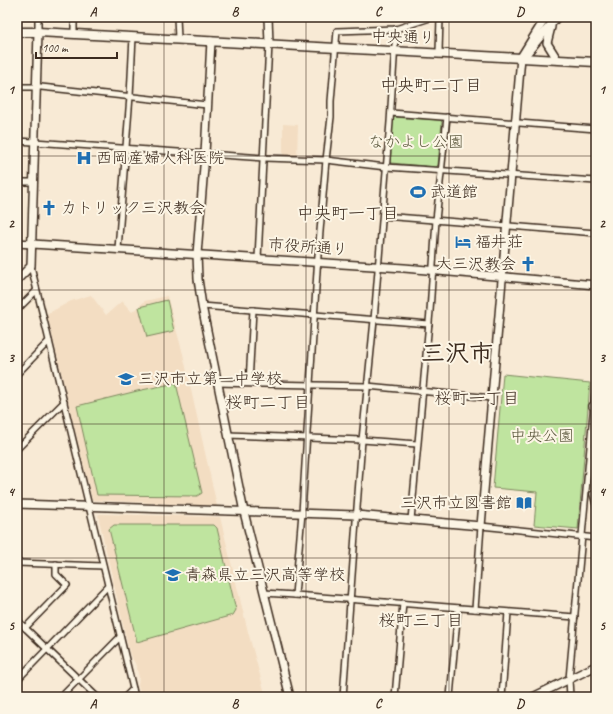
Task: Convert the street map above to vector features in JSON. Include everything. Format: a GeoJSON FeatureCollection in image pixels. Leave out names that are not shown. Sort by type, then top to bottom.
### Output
{"type":"FeatureCollection","features":[{"type":"Feature","properties":{"kind":"main road","name":"中央通り"},"geometry":{"type":"LineString","coordinates":[[17,32],[439,52],[596,62]]}},
{"type":"Feature","properties":{"kind":"street"},"geometry":{"type":"LineString","coordinates":[[38,17],[31,266],[135,697]]}},
{"type":"Feature","properties":{"kind":"street"},"geometry":{"type":"LineString","coordinates":[[74,17],[74,34]]}},
{"type":"Feature","properties":{"kind":"street"},"geometry":{"type":"LineString","coordinates":[[177,17],[178,39]]}},
{"type":"Feature","properties":{"kind":"street"},"geometry":{"type":"LineString","coordinates":[[258,258],[270,44],[268,17]]}},
{"type":"Feature","properties":{"kind":"street"},"geometry":{"type":"LineString","coordinates":[[295,594],[311,384],[318,262],[337,31],[396,29],[433,17]]}},
{"type":"Feature","properties":{"kind":"street"},"geometry":{"type":"LineString","coordinates":[[439,52],[440,17]]}},
{"type":"Feature","properties":{"kind":"street"},"geometry":{"type":"LineString","coordinates":[[475,609],[521,57],[546,17]]}},
{"type":"Feature","properties":{"kind":"street"},"geometry":{"type":"LineString","coordinates":[[521,57],[532,48],[555,19]]}},
{"type":"Feature","properties":{"kind":"street"},"geometry":{"type":"LineString","coordinates":[[555,19],[547,38],[547,43],[557,59]]}},
{"type":"Feature","properties":{"kind":"street"},"geometry":{"type":"LineString","coordinates":[[343,697],[362,440],[383,216],[396,29]]}},
{"type":"Feature","properties":{"kind":"street"},"geometry":{"type":"LineString","coordinates":[[118,249],[130,96],[132,37]]}},
{"type":"Feature","properties":{"kind":"street"},"geometry":{"type":"LineString","coordinates":[[211,41],[205,154],[197,254],[198,279],[217,383],[244,512],[290,697]]}},
{"type":"Feature","properties":{"kind":"street"},"geometry":{"type":"LineString","coordinates":[[17,87],[37,87],[207,105]]}},
{"type":"Feature","properties":{"kind":"street"},"geometry":{"type":"LineString","coordinates":[[391,113],[596,129]]}},
{"type":"Feature","properties":{"kind":"street"},"geometry":{"type":"LineString","coordinates":[[411,520],[433,271],[436,220],[447,117]]}},
{"type":"Feature","properties":{"kind":"street"},"geometry":{"type":"LineString","coordinates":[[17,141],[264,158],[326,160],[386,167],[596,181]]}},
{"type":"Feature","properties":{"kind":"street"},"geometry":{"type":"LineString","coordinates":[[17,182],[33,182]]}},
{"type":"Feature","properties":{"kind":"street"},"geometry":{"type":"LineString","coordinates":[[383,216],[596,233]]}},
{"type":"Feature","properties":{"kind":"street","name":"市役所通り"},"geometry":{"type":"LineString","coordinates":[[17,243],[378,266],[596,285]]}},
{"type":"Feature","properties":{"kind":"street"},"geometry":{"type":"LineString","coordinates":[[17,280],[31,266]]}},
{"type":"Feature","properties":{"kind":"street"},"geometry":{"type":"LineString","coordinates":[[17,310],[36,291]]}},
{"type":"Feature","properties":{"kind":"street"},"geometry":{"type":"LineString","coordinates":[[202,306],[428,324]]}},
{"type":"Feature","properties":{"kind":"street"},"geometry":{"type":"LineString","coordinates":[[249,383],[253,310]]}},
{"type":"Feature","properties":{"kind":"street"},"geometry":{"type":"LineString","coordinates":[[17,374],[49,341]]}},
{"type":"Feature","properties":{"kind":"street"},"geometry":{"type":"LineString","coordinates":[[570,697],[569,680],[595,406],[596,381]]}},
{"type":"Feature","properties":{"kind":"street"},"geometry":{"type":"LineString","coordinates":[[217,383],[367,386],[422,390],[492,398]]}},
{"type":"Feature","properties":{"kind":"street"},"geometry":{"type":"LineString","coordinates":[[17,449],[64,402]]}},
{"type":"Feature","properties":{"kind":"street"},"geometry":{"type":"LineString","coordinates":[[228,435],[362,440],[417,444]]}},
{"type":"Feature","properties":{"kind":"street"},"geometry":{"type":"LineString","coordinates":[[589,468],[596,469]]}},
{"type":"Feature","properties":{"kind":"street"},"geometry":{"type":"LineString","coordinates":[[586,493],[594,493],[596,505]]}},
{"type":"Feature","properties":{"kind":"street"},"geometry":{"type":"LineString","coordinates":[[17,504],[356,515],[596,538]]}},
{"type":"Feature","properties":{"kind":"street"},"geometry":{"type":"LineString","coordinates":[[17,563],[104,566]]}},
{"type":"Feature","properties":{"kind":"street"},"geometry":{"type":"LineString","coordinates":[[25,628],[67,585],[56,574],[56,564]]}},
{"type":"Feature","properties":{"kind":"street"},"geometry":{"type":"LineString","coordinates":[[17,680],[108,586]]}},
{"type":"Feature","properties":{"kind":"street"},"geometry":{"type":"LineString","coordinates":[[264,593],[295,594],[402,604],[575,617]]}},
{"type":"Feature","properties":{"kind":"street"},"geometry":{"type":"LineString","coordinates":[[395,697],[402,604]]}},
{"type":"Feature","properties":{"kind":"street"},"geometry":{"type":"LineString","coordinates":[[450,697],[458,608]]}},
{"type":"Feature","properties":{"kind":"street"},"geometry":{"type":"LineString","coordinates":[[502,697],[508,612]]}},
{"type":"Feature","properties":{"kind":"street"},"geometry":{"type":"LineString","coordinates":[[17,620],[97,697]]}},
{"type":"Feature","properties":{"kind":"street"},"geometry":{"type":"LineString","coordinates":[[61,697],[120,637]]}},
{"type":"Feature","properties":{"kind":"street"},"geometry":{"type":"LineString","coordinates":[[533,697],[596,666]]}},
{"type":"Feature","properties":{"kind":"street"},"geometry":{"type":"LineString","coordinates":[[125,697],[133,689]]}},
{"type":"Feature","properties":{"kind":"shaded area"},"geometry":{"type":"Polygon","coordinates":[[[283,124],[298,125],[297,157],[283,157],[283,124]]]}},
{"type":"Feature","properties":{"kind":"shaded area","name":"三沢市立第一中学校"},"geometry":{"type":"Polygon","coordinates":[[[91,295],[106,315],[122,301],[132,312],[145,301],[167,296],[183,354],[217,506],[92,500],[47,314],[71,301],[91,295]]]}},
{"type":"Feature","properties":{"kind":"shaded area","name":"青森県立三沢高等学校"},"geometry":{"type":"Polygon","coordinates":[[[98,515],[220,517],[248,632],[266,697],[141,697],[138,686],[139,677],[135,663],[130,655],[98,515]]]}},
{"type":"Feature","properties":{"kind":"green space","name":"なかよし公園"},"geometry":{"type":"Polygon","coordinates":[[[393,117],[440,120],[442,122],[438,165],[436,167],[391,163],[389,161],[393,117]]]}},
{"type":"Feature","properties":{"kind":"green space"},"geometry":{"type":"Polygon","coordinates":[[[167,300],[174,331],[147,337],[139,307],[167,300]]]}},
{"type":"Feature","properties":{"kind":"green space","name":"中央公園"},"geometry":{"type":"Polygon","coordinates":[[[503,374],[590,383],[578,529],[534,525],[537,492],[493,488],[503,374]]]}},
{"type":"Feature","properties":{"kind":"green space"},"geometry":{"type":"Polygon","coordinates":[[[176,383],[202,493],[197,496],[97,495],[77,406],[176,383]]]}},
{"type":"Feature","properties":{"kind":"green space"},"geometry":{"type":"Polygon","coordinates":[[[114,525],[214,525],[217,528],[236,610],[233,615],[137,642],[109,529],[114,525]]]}},
{"type":"Feature","properties":{"kind":"place","name":"西岡産婦人科医院"},"geometry":{"type":"Point","coordinates":[84,158]}},
{"type":"Feature","properties":{"kind":"place","name":"武道館"},"geometry":{"type":"Point","coordinates":[418,192]}},
{"type":"Feature","properties":{"kind":"place","name":"カトリック三沢教会"},"geometry":{"type":"Point","coordinates":[49,208]}},
{"type":"Feature","properties":{"kind":"place","name":"福井荘"},"geometry":{"type":"Point","coordinates":[463,242]}},
{"type":"Feature","properties":{"kind":"place","name":"大三沢教会"},"geometry":{"type":"Point","coordinates":[528,264]}},
{"type":"Feature","properties":{"kind":"place","name":"三沢市立第一中学校"},"geometry":{"type":"Point","coordinates":[126,379]}},
{"type":"Feature","properties":{"kind":"place","name":"三沢市立図書館"},"geometry":{"type":"Point","coordinates":[524,503]}},
{"type":"Feature","properties":{"kind":"place","name":"青森県立三沢高等学校"},"geometry":{"type":"Point","coordinates":[173,575]}},
{"type":"Feature","properties":{"kind":"district","name":"中央町二丁目"},"geometry":{"type":"Point","coordinates":[431,85]}},
{"type":"Feature","properties":{"kind":"district","name":"中央町一丁目"},"geometry":{"type":"Point","coordinates":[348,213]}},
{"type":"Feature","properties":{"kind":"district","name":"三沢市"},"geometry":{"type":"Point","coordinates":[457,353]}},
{"type":"Feature","properties":{"kind":"district","name":"桜町一丁目"},"geometry":{"type":"Point","coordinates":[477,398]}},
{"type":"Feature","properties":{"kind":"district","name":"桜町二丁目"},"geometry":{"type":"Point","coordinates":[268,402]}},
{"type":"Feature","properties":{"kind":"district","name":"桜町三丁目"},"geometry":{"type":"Point","coordinates":[421,620]}}]}
